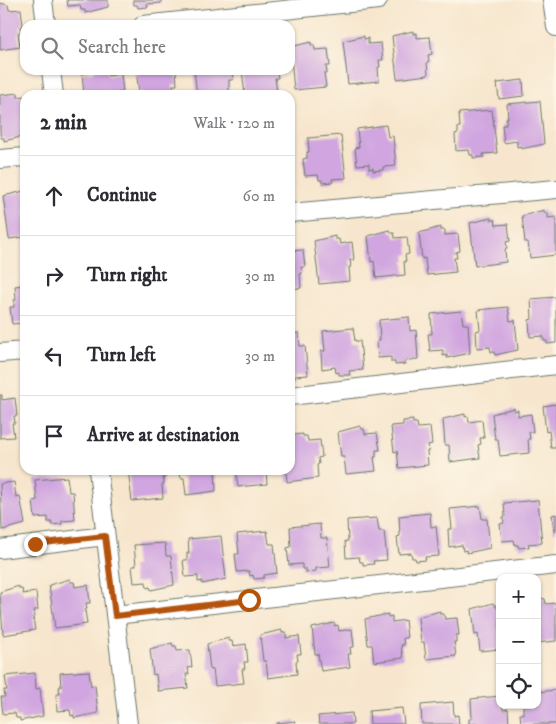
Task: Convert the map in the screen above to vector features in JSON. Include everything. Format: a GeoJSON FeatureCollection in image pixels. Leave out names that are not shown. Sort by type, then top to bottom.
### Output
{"type":"FeatureCollection","features":[{"type":"Feature","properties":{"kind":"street"},"geometry":{"type":"LineString","coordinates":[[43,0],[45,20]]}},
{"type":"Feature","properties":{"kind":"street"},"geometry":{"type":"LineString","coordinates":[[190,20],[378,0]]}},
{"type":"Feature","properties":{"kind":"street"},"geometry":{"type":"LineString","coordinates":[[552,0],[556,27]]}},
{"type":"Feature","properties":{"kind":"street"},"geometry":{"type":"LineString","coordinates":[[52,75],[53,90]]}},
{"type":"Feature","properties":{"kind":"street"},"geometry":{"type":"LineString","coordinates":[[0,160],[20,158]]}},
{"type":"Feature","properties":{"kind":"street"},"geometry":{"type":"LineString","coordinates":[[295,213],[556,189]]}},
{"type":"Feature","properties":{"kind":"street"},"geometry":{"type":"LineString","coordinates":[[0,353],[20,351]]}},
{"type":"Feature","properties":{"kind":"street"},"geometry":{"type":"LineString","coordinates":[[295,395],[556,365]]}},
{"type":"Feature","properties":{"kind":"street"},"geometry":{"type":"LineString","coordinates":[[99,475],[128,724]]}},
{"type":"Feature","properties":{"kind":"street"},"geometry":{"type":"LineString","coordinates":[[0,548],[105,536]]}},
{"type":"Feature","properties":{"kind":"street"},"geometry":{"type":"LineString","coordinates":[[115,616],[556,565]]}},
{"type":"Feature","properties":{"kind":"building"},"geometry":{"type":"Polygon","coordinates":[[[67,0],[108,0],[108,7],[85,13],[85,10],[81,10],[80,5],[68,6],[67,0]]]}},
{"type":"Feature","properties":{"kind":"building"},"geometry":{"type":"Polygon","coordinates":[[[133,0],[161,0],[161,3],[147,4],[148,7],[138,8],[137,5],[134,5],[133,0]]]}},
{"type":"Feature","properties":{"kind":"building"},"geometry":{"type":"Polygon","coordinates":[[[0,3],[8,5],[9,10],[21,9],[22,20],[20,20],[20,33],[18,33],[20,47],[0,50],[0,3]]]}},
{"type":"Feature","properties":{"kind":"building"},"geometry":{"type":"Polygon","coordinates":[[[413,31],[413,34],[417,33],[417,38],[430,37],[432,54],[428,55],[428,75],[397,79],[392,36],[413,31]]]}},
{"type":"Feature","properties":{"kind":"building"},"geometry":{"type":"Polygon","coordinates":[[[364,36],[364,39],[368,38],[368,44],[381,43],[383,60],[379,60],[379,81],[348,84],[343,41],[364,36]]]}},
{"type":"Feature","properties":{"kind":"building"},"geometry":{"type":"Polygon","coordinates":[[[311,42],[315,50],[328,49],[330,66],[326,66],[327,73],[324,73],[326,87],[294,90],[293,75],[295,75],[295,46],[311,42]]]}},
{"type":"Feature","properties":{"kind":"building"},"geometry":{"type":"Polygon","coordinates":[[[82,75],[121,75],[123,90],[84,90],[82,75]]]}},
{"type":"Feature","properties":{"kind":"building"},"geometry":{"type":"Polygon","coordinates":[[[137,75],[176,75],[177,85],[173,85],[174,90],[139,90],[137,75]]]}},
{"type":"Feature","properties":{"kind":"building"},"geometry":{"type":"Polygon","coordinates":[[[195,75],[232,75],[233,80],[229,80],[229,90],[196,90],[195,75]]]}},
{"type":"Feature","properties":{"kind":"building"},"geometry":{"type":"Polygon","coordinates":[[[243,75],[278,75],[278,78],[275,78],[277,90],[244,90],[243,75]]]}},
{"type":"Feature","properties":{"kind":"building"},"geometry":{"type":"Polygon","coordinates":[[[523,80],[524,96],[499,99],[497,83],[523,80]]]}},
{"type":"Feature","properties":{"kind":"building"},"geometry":{"type":"Polygon","coordinates":[[[18,93],[18,97],[20,97],[20,137],[4,141],[4,138],[1,138],[0,95],[18,93]]]}},
{"type":"Feature","properties":{"kind":"building"},"geometry":{"type":"Polygon","coordinates":[[[540,101],[544,144],[521,149],[521,146],[517,147],[517,141],[504,143],[502,125],[506,125],[506,118],[508,118],[507,104],[540,101]]]}},
{"type":"Feature","properties":{"kind":"building"},"geometry":{"type":"Polygon","coordinates":[[[492,110],[497,153],[483,154],[484,157],[473,158],[469,150],[456,151],[455,134],[458,133],[458,127],[460,127],[459,113],[492,110]]]}},
{"type":"Feature","properties":{"kind":"building"},"geometry":{"type":"Polygon","coordinates":[[[386,125],[388,137],[393,136],[396,166],[383,167],[383,170],[373,171],[373,168],[369,169],[369,164],[357,165],[355,148],[359,147],[357,129],[386,125]]]}},
{"type":"Feature","properties":{"kind":"building"},"geometry":{"type":"Polygon","coordinates":[[[341,135],[346,178],[332,179],[333,182],[322,183],[318,175],[305,176],[303,159],[307,158],[307,152],[309,152],[308,138],[341,135]]]}},
{"type":"Feature","properties":{"kind":"building"},"geometry":{"type":"Polygon","coordinates":[[[20,192],[20,238],[9,239],[3,196],[20,192]]]}},
{"type":"Feature","properties":{"kind":"building"},"geometry":{"type":"Polygon","coordinates":[[[544,210],[544,213],[548,213],[548,218],[556,217],[556,255],[530,258],[528,242],[525,242],[522,216],[544,210]]]}},
{"type":"Feature","properties":{"kind":"building"},"geometry":{"type":"Polygon","coordinates":[[[491,218],[491,220],[495,220],[496,225],[508,224],[510,241],[506,242],[506,262],[475,266],[470,223],[491,218]]]}},
{"type":"Feature","properties":{"kind":"building"},"geometry":{"type":"Polygon","coordinates":[[[441,227],[441,230],[445,230],[445,235],[458,234],[460,251],[456,252],[457,258],[454,258],[456,272],[427,275],[425,258],[422,259],[419,233],[441,227]]]}},
{"type":"Feature","properties":{"kind":"building"},"geometry":{"type":"Polygon","coordinates":[[[390,230],[391,233],[394,233],[395,238],[407,237],[409,254],[405,255],[405,275],[376,278],[374,261],[371,262],[368,236],[390,230]]]}},
{"type":"Feature","properties":{"kind":"building"},"geometry":{"type":"Polygon","coordinates":[[[335,236],[335,239],[339,239],[340,244],[352,242],[354,260],[350,260],[350,281],[319,284],[314,241],[335,236]]]}},
{"type":"Feature","properties":{"kind":"building"},"geometry":{"type":"Polygon","coordinates":[[[303,250],[305,267],[301,267],[301,288],[295,289],[295,251],[303,250]]]}},
{"type":"Feature","properties":{"kind":"building"},"geometry":{"type":"Polygon","coordinates":[[[15,286],[20,286],[20,323],[12,324],[10,307],[14,307],[14,300],[16,300],[15,286]]]}},
{"type":"Feature","properties":{"kind":"building"},"geometry":{"type":"Polygon","coordinates":[[[556,297],[556,343],[547,344],[543,336],[530,337],[529,320],[532,319],[531,299],[556,297]]]}},
{"type":"Feature","properties":{"kind":"building"},"geometry":{"type":"Polygon","coordinates":[[[508,307],[510,321],[515,320],[518,350],[495,355],[494,352],[491,352],[490,347],[477,348],[476,331],[480,330],[478,310],[508,307]]]}},
{"type":"Feature","properties":{"kind":"building"},"geometry":{"type":"Polygon","coordinates":[[[461,311],[463,324],[468,324],[470,353],[447,358],[447,355],[443,356],[443,350],[430,351],[428,334],[432,334],[431,314],[461,311]]]}},
{"type":"Feature","properties":{"kind":"building"},"geometry":{"type":"Polygon","coordinates":[[[409,317],[410,331],[416,330],[418,359],[405,361],[405,364],[395,365],[395,362],[391,362],[391,357],[378,358],[377,341],[380,340],[379,320],[409,317]]]}},
{"type":"Feature","properties":{"kind":"building"},"geometry":{"type":"Polygon","coordinates":[[[353,328],[355,341],[360,341],[363,370],[349,371],[350,375],[339,375],[339,372],[336,373],[335,367],[322,369],[321,351],[325,351],[323,331],[353,328]]]}},
{"type":"Feature","properties":{"kind":"building"},"geometry":{"type":"Polygon","coordinates":[[[295,333],[299,333],[300,346],[305,346],[308,375],[295,376],[295,333]]]}},
{"type":"Feature","properties":{"kind":"building"},"geometry":{"type":"Polygon","coordinates":[[[0,395],[2,395],[2,400],[15,398],[17,416],[14,416],[15,423],[12,423],[14,437],[0,438],[0,395]]]}},
{"type":"Feature","properties":{"kind":"building"},"geometry":{"type":"Polygon","coordinates":[[[556,404],[556,448],[551,448],[549,431],[546,432],[543,406],[556,404]]]}},
{"type":"Feature","properties":{"kind":"building"},"geometry":{"type":"Polygon","coordinates":[[[514,408],[514,411],[518,410],[518,416],[531,414],[533,432],[529,432],[529,453],[500,456],[498,439],[495,439],[492,414],[514,408]]]}},
{"type":"Feature","properties":{"kind":"building"},"geometry":{"type":"Polygon","coordinates":[[[465,414],[465,417],[468,416],[469,422],[482,420],[484,438],[480,438],[481,444],[478,445],[480,458],[450,462],[449,445],[445,445],[443,419],[465,414]]]}},
{"type":"Feature","properties":{"kind":"building"},"geometry":{"type":"Polygon","coordinates":[[[413,420],[413,423],[417,423],[418,428],[430,427],[432,444],[428,445],[428,465],[399,468],[397,451],[394,452],[391,426],[403,425],[403,421],[413,420]]]}},
{"type":"Feature","properties":{"kind":"building"},"geometry":{"type":"Polygon","coordinates":[[[360,426],[361,429],[364,429],[365,434],[377,433],[380,450],[376,450],[376,457],[374,457],[376,471],[346,474],[344,457],[341,457],[338,432],[360,426]]]}},
{"type":"Feature","properties":{"kind":"building"},"geometry":{"type":"Polygon","coordinates":[[[303,434],[303,436],[307,436],[308,441],[320,440],[322,457],[318,458],[318,478],[287,482],[286,475],[295,475],[295,435],[303,434]]]}},
{"type":"Feature","properties":{"kind":"building"},"geometry":{"type":"Polygon","coordinates":[[[129,475],[167,475],[167,477],[163,477],[163,498],[132,501],[129,475]]]}},
{"type":"Feature","properties":{"kind":"building"},"geometry":{"type":"Polygon","coordinates":[[[181,475],[215,475],[216,491],[186,495],[184,478],[181,478],[181,475]]]}},
{"type":"Feature","properties":{"kind":"building"},"geometry":{"type":"Polygon","coordinates":[[[237,475],[266,475],[267,484],[238,487],[237,475]]]}},
{"type":"Feature","properties":{"kind":"building"},"geometry":{"type":"Polygon","coordinates":[[[67,477],[69,492],[73,492],[75,520],[62,521],[62,524],[52,525],[52,522],[48,522],[48,517],[35,518],[33,501],[37,500],[35,480],[67,477]]]}},
{"type":"Feature","properties":{"kind":"building"},"geometry":{"type":"Polygon","coordinates":[[[14,482],[16,497],[20,496],[25,524],[2,530],[0,484],[14,482]]]}},
{"type":"Feature","properties":{"kind":"building"},"geometry":{"type":"Polygon","coordinates":[[[538,500],[542,543],[528,544],[529,547],[519,548],[518,545],[515,545],[514,540],[502,541],[500,524],[504,523],[504,503],[538,500]]]}},
{"type":"Feature","properties":{"kind":"building"},"geometry":{"type":"Polygon","coordinates":[[[480,506],[482,519],[487,519],[490,548],[467,553],[466,550],[463,551],[462,545],[449,547],[448,529],[452,529],[450,509],[480,506]]]}},
{"type":"Feature","properties":{"kind":"building"},"geometry":{"type":"Polygon","coordinates":[[[430,513],[431,527],[436,526],[439,556],[425,557],[426,560],[416,561],[415,558],[412,558],[411,553],[399,554],[397,537],[400,536],[399,516],[430,513]]]}},
{"type":"Feature","properties":{"kind":"building"},"geometry":{"type":"Polygon","coordinates":[[[556,514],[556,532],[554,532],[552,515],[556,514]]]}},
{"type":"Feature","properties":{"kind":"building"},"geometry":{"type":"Polygon","coordinates":[[[377,518],[379,531],[384,531],[387,560],[373,561],[374,564],[363,565],[359,557],[346,558],[345,541],[348,541],[347,520],[377,518]]]}},
{"type":"Feature","properties":{"kind":"building"},"geometry":{"type":"Polygon","coordinates":[[[320,524],[321,538],[327,538],[330,567],[316,568],[316,571],[306,572],[306,569],[302,569],[302,564],[289,565],[287,548],[291,547],[290,527],[320,524]]]}},
{"type":"Feature","properties":{"kind":"building"},"geometry":{"type":"Polygon","coordinates":[[[267,531],[269,544],[274,544],[277,573],[264,575],[264,578],[254,579],[253,575],[250,576],[249,571],[237,572],[235,554],[239,554],[237,534],[267,531]]]}},
{"type":"Feature","properties":{"kind":"building"},"geometry":{"type":"Polygon","coordinates":[[[221,536],[226,579],[202,584],[202,581],[198,582],[198,576],[185,577],[183,560],[187,560],[187,553],[189,553],[188,539],[221,536]]]}},
{"type":"Feature","properties":{"kind":"building"},"geometry":{"type":"Polygon","coordinates":[[[165,543],[166,556],[171,556],[174,585],[151,590],[150,587],[147,588],[146,582],[134,583],[132,566],[136,566],[134,545],[165,543]]]}},
{"type":"Feature","properties":{"kind":"building"},"geometry":{"type":"Polygon","coordinates":[[[70,579],[71,582],[74,582],[75,587],[88,585],[90,603],[86,603],[87,609],[85,610],[87,624],[55,628],[49,585],[70,579]]]}},
{"type":"Feature","properties":{"kind":"building"},"geometry":{"type":"Polygon","coordinates":[[[19,586],[23,594],[36,592],[38,610],[34,610],[35,630],[3,635],[0,592],[19,586]]]}},
{"type":"Feature","properties":{"kind":"building"},"geometry":{"type":"Polygon","coordinates":[[[541,598],[545,599],[546,604],[556,603],[556,641],[541,643],[541,598]]]}},
{"type":"Feature","properties":{"kind":"building"},"geometry":{"type":"Polygon","coordinates":[[[493,603],[496,606],[496,649],[480,651],[478,634],[475,635],[472,609],[493,603]]]}},
{"type":"Feature","properties":{"kind":"building"},"geometry":{"type":"Polygon","coordinates":[[[440,611],[440,614],[444,614],[445,619],[457,618],[459,635],[456,635],[456,642],[454,642],[456,656],[426,659],[424,642],[421,642],[418,617],[440,611]]]}},
{"type":"Feature","properties":{"kind":"building"},"geometry":{"type":"Polygon","coordinates":[[[388,614],[388,617],[392,616],[392,622],[405,620],[407,638],[403,638],[404,645],[401,645],[403,658],[374,662],[372,645],[368,645],[365,619],[388,614]]]}},
{"type":"Feature","properties":{"kind":"building"},"geometry":{"type":"Polygon","coordinates":[[[334,623],[335,626],[338,625],[339,631],[352,629],[354,647],[350,647],[351,654],[348,654],[350,667],[321,671],[318,654],[315,654],[312,628],[334,623]]]}},
{"type":"Feature","properties":{"kind":"building"},"geometry":{"type":"Polygon","coordinates":[[[282,630],[282,633],[286,632],[286,638],[299,636],[301,654],[297,654],[297,674],[268,678],[266,661],[263,661],[260,635],[282,630]]]}},
{"type":"Feature","properties":{"kind":"building"},"geometry":{"type":"Polygon","coordinates":[[[229,638],[233,646],[246,644],[248,662],[244,662],[245,669],[242,669],[244,683],[215,686],[213,669],[210,670],[207,644],[229,638]]]}},
{"type":"Feature","properties":{"kind":"building"},"geometry":{"type":"Polygon","coordinates":[[[172,643],[173,646],[176,646],[177,651],[190,650],[192,667],[188,668],[189,674],[186,674],[188,688],[158,691],[156,674],[153,675],[150,649],[172,643]]]}},
{"type":"Feature","properties":{"kind":"building"},"geometry":{"type":"Polygon","coordinates":[[[89,671],[91,686],[95,685],[98,713],[74,718],[74,715],[71,716],[70,710],[57,711],[56,694],[60,694],[60,673],[89,671]]]}},
{"type":"Feature","properties":{"kind":"building"},"geometry":{"type":"Polygon","coordinates":[[[35,673],[36,689],[40,688],[43,716],[20,721],[20,718],[16,718],[15,713],[3,714],[1,697],[5,697],[4,690],[7,690],[5,676],[35,673]]]}},
{"type":"Feature","properties":{"kind":"building"},"geometry":{"type":"Polygon","coordinates":[[[556,690],[556,724],[521,724],[520,714],[523,714],[523,709],[541,709],[541,692],[556,690]]]}},
{"type":"Feature","properties":{"kind":"building"},"geometry":{"type":"Polygon","coordinates":[[[496,696],[496,709],[508,709],[509,724],[469,724],[469,719],[472,719],[471,699],[496,696]]]}},
{"type":"Feature","properties":{"kind":"building"},"geometry":{"type":"Polygon","coordinates":[[[453,702],[454,716],[458,715],[459,724],[422,724],[421,705],[453,702]]]}},
{"type":"Feature","properties":{"kind":"building"},"geometry":{"type":"Polygon","coordinates":[[[402,708],[404,724],[370,724],[369,711],[402,708]]]}},
{"type":"Feature","properties":{"kind":"building"},"geometry":{"type":"Polygon","coordinates":[[[352,713],[353,724],[319,724],[318,716],[352,713]]]}},
{"type":"Feature","properties":{"kind":"building"},"geometry":{"type":"Polygon","coordinates":[[[295,721],[295,724],[277,724],[277,723],[295,721]]]}},
{"type":"Feature","properties":{"kind":"route"},"geometry":{"type":"LineString","coordinates":[[35,544],[105,536],[115,616],[249,600]]}}]}
